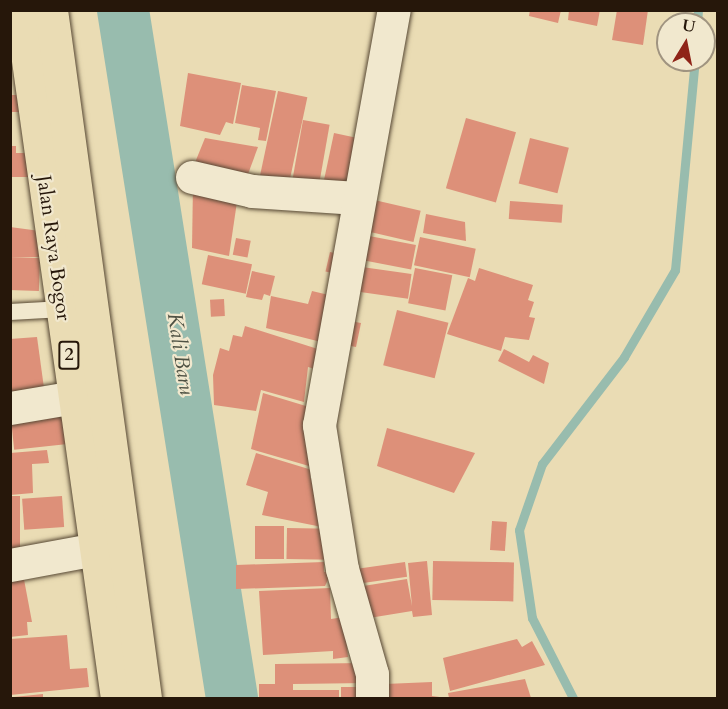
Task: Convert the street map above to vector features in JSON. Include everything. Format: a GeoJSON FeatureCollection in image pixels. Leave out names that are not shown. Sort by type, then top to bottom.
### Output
{"type":"FeatureCollection","features":[{"type":"Feature","properties":{"kind":"highway","name":"Jalan Raya Bogor"},"geometry":{"type":"LineString","coordinates":[[21,10],[117,699]]}},
{"type":"Feature","properties":{"kind":"highway","name":"Jalan Raya Bogor"},"geometry":{"type":"LineString","coordinates":[[51,10],[145,699]]}},
{"type":"Feature","properties":{"kind":"street"},"geometry":{"type":"LineString","coordinates":[[372,699],[372,674],[342,569],[319,425],[357,198],[394,10]]}},
{"type":"Feature","properties":{"kind":"street"},"geometry":{"type":"LineString","coordinates":[[192,177],[252,191],[357,198]]}},
{"type":"Feature","properties":{"kind":"street"},"geometry":{"type":"LineString","coordinates":[[10,408],[75,397]]}},
{"type":"Feature","properties":{"kind":"street"},"geometry":{"type":"LineString","coordinates":[[10,565],[96,549]]}},
{"type":"Feature","properties":{"kind":"lane"},"geometry":{"type":"LineString","coordinates":[[10,312],[63,309]]}},
{"type":"Feature","properties":{"kind":"building"},"geometry":{"type":"Polygon","coordinates":[[[530,10],[561,10],[558,23],[529,16],[530,10]]]}},
{"type":"Feature","properties":{"kind":"building"},"geometry":{"type":"Polygon","coordinates":[[[569,10],[600,10],[597,26],[568,20],[569,10]]]}},
{"type":"Feature","properties":{"kind":"building"},"geometry":{"type":"Polygon","coordinates":[[[617,10],[648,10],[643,45],[612,40],[617,10]]]}},
{"type":"Feature","properties":{"kind":"building"},"geometry":{"type":"Polygon","coordinates":[[[188,73],[241,83],[233,124],[226,122],[220,135],[180,126],[188,73]]]}},
{"type":"Feature","properties":{"kind":"building"},"geometry":{"type":"Polygon","coordinates":[[[242,85],[276,91],[266,141],[258,140],[260,128],[235,123],[242,85]]]}},
{"type":"Feature","properties":{"kind":"building"},"geometry":{"type":"Polygon","coordinates":[[[278,91],[307,97],[289,185],[259,179],[278,91]]]}},
{"type":"Feature","properties":{"kind":"building"},"geometry":{"type":"Polygon","coordinates":[[[10,95],[20,95],[20,112],[10,112],[10,95]]]}},
{"type":"Feature","properties":{"kind":"building"},"geometry":{"type":"Polygon","coordinates":[[[466,118],[516,132],[496,203],[446,188],[466,118]]]}},
{"type":"Feature","properties":{"kind":"building"},"geometry":{"type":"Polygon","coordinates":[[[303,120],[330,125],[319,187],[292,182],[303,120]]]}},
{"type":"Feature","properties":{"kind":"building"},"geometry":{"type":"Polygon","coordinates":[[[334,133],[363,139],[353,187],[324,181],[334,133]]]}},
{"type":"Feature","properties":{"kind":"building"},"geometry":{"type":"Polygon","coordinates":[[[205,138],[258,147],[244,185],[194,165],[205,138]]]}},
{"type":"Feature","properties":{"kind":"building"},"geometry":{"type":"Polygon","coordinates":[[[530,138],[569,148],[557,193],[519,184],[530,138]]]}},
{"type":"Feature","properties":{"kind":"building"},"geometry":{"type":"Polygon","coordinates":[[[10,146],[16,146],[16,153],[28,153],[29,177],[10,177],[10,146]]]}},
{"type":"Feature","properties":{"kind":"building"},"geometry":{"type":"Polygon","coordinates":[[[193,185],[238,195],[229,256],[192,248],[193,185]]]}},
{"type":"Feature","properties":{"kind":"building"},"geometry":{"type":"Polygon","coordinates":[[[370,199],[421,211],[413,242],[363,230],[370,199]]]}},
{"type":"Feature","properties":{"kind":"building"},"geometry":{"type":"Polygon","coordinates":[[[510,201],[563,205],[562,223],[509,219],[510,201]]]}},
{"type":"Feature","properties":{"kind":"building"},"geometry":{"type":"Polygon","coordinates":[[[426,214],[465,222],[466,241],[423,233],[426,214]]]}},
{"type":"Feature","properties":{"kind":"building"},"geometry":{"type":"Polygon","coordinates":[[[10,227],[40,231],[41,257],[10,257],[10,227]]]}},
{"type":"Feature","properties":{"kind":"building"},"geometry":{"type":"Polygon","coordinates":[[[359,234],[416,245],[411,270],[354,259],[359,234]]]}},
{"type":"Feature","properties":{"kind":"building"},"geometry":{"type":"Polygon","coordinates":[[[420,237],[476,249],[470,277],[414,265],[420,237]]]}},
{"type":"Feature","properties":{"kind":"building"},"geometry":{"type":"Polygon","coordinates":[[[236,238],[251,241],[247,258],[233,255],[236,238]]]}},
{"type":"Feature","properties":{"kind":"building"},"geometry":{"type":"Polygon","coordinates":[[[330,252],[339,254],[334,274],[326,271],[330,252]]]}},
{"type":"Feature","properties":{"kind":"building"},"geometry":{"type":"Polygon","coordinates":[[[208,255],[252,264],[246,294],[202,284],[208,255]]]}},
{"type":"Feature","properties":{"kind":"building"},"geometry":{"type":"Polygon","coordinates":[[[10,257],[40,258],[39,291],[10,290],[10,257]]]}},
{"type":"Feature","properties":{"kind":"building"},"geometry":{"type":"Polygon","coordinates":[[[362,267],[412,274],[408,299],[359,292],[362,267]]]}},
{"type":"Feature","properties":{"kind":"building"},"geometry":{"type":"Polygon","coordinates":[[[415,268],[452,275],[445,311],[408,303],[415,268]]]}},
{"type":"Feature","properties":{"kind":"building"},"geometry":{"type":"Polygon","coordinates":[[[479,268],[533,285],[528,300],[534,302],[529,317],[535,318],[529,340],[505,337],[501,351],[447,334],[468,278],[475,281],[479,268]]]}},
{"type":"Feature","properties":{"kind":"building"},"geometry":{"type":"Polygon","coordinates":[[[252,271],[275,276],[270,296],[264,294],[262,300],[246,297],[252,271]]]}},
{"type":"Feature","properties":{"kind":"building"},"geometry":{"type":"Polygon","coordinates":[[[312,291],[333,296],[321,342],[266,328],[271,296],[308,304],[312,291]]]}},
{"type":"Feature","properties":{"kind":"building"},"geometry":{"type":"Polygon","coordinates":[[[224,299],[225,316],[211,317],[210,300],[224,299]]]}},
{"type":"Feature","properties":{"kind":"building"},"geometry":{"type":"Polygon","coordinates":[[[397,310],[448,323],[435,378],[383,365],[397,310]]]}},
{"type":"Feature","properties":{"kind":"building"},"geometry":{"type":"Polygon","coordinates":[[[344,320],[361,323],[356,347],[334,343],[344,320]]]}},
{"type":"Feature","properties":{"kind":"building"},"geometry":{"type":"Polygon","coordinates":[[[245,326],[321,350],[315,369],[308,367],[304,402],[261,390],[256,411],[214,405],[213,375],[220,348],[229,351],[233,335],[242,337],[245,326]]]}},
{"type":"Feature","properties":{"kind":"building"},"geometry":{"type":"Polygon","coordinates":[[[37,337],[44,388],[10,392],[10,339],[37,337]]]}},
{"type":"Feature","properties":{"kind":"building"},"geometry":{"type":"Polygon","coordinates":[[[504,349],[529,362],[533,355],[549,363],[544,384],[498,361],[504,349]]]}},
{"type":"Feature","properties":{"kind":"building"},"geometry":{"type":"Polygon","coordinates":[[[263,393],[319,410],[309,466],[251,449],[263,393]]]}},
{"type":"Feature","properties":{"kind":"building"},"geometry":{"type":"Polygon","coordinates":[[[66,407],[70,444],[14,450],[10,413],[66,407]]]}},
{"type":"Feature","properties":{"kind":"building"},"geometry":{"type":"Polygon","coordinates":[[[387,428],[475,453],[454,493],[377,466],[387,428]]]}},
{"type":"Feature","properties":{"kind":"building"},"geometry":{"type":"Polygon","coordinates":[[[47,450],[49,463],[32,464],[33,493],[10,495],[10,453],[47,450]]]}},
{"type":"Feature","properties":{"kind":"building"},"geometry":{"type":"Polygon","coordinates":[[[256,453],[312,470],[310,478],[321,482],[327,528],[262,515],[268,492],[246,485],[256,453]]]}},
{"type":"Feature","properties":{"kind":"building"},"geometry":{"type":"Polygon","coordinates":[[[10,496],[20,496],[20,555],[10,555],[10,496]]]}},
{"type":"Feature","properties":{"kind":"building"},"geometry":{"type":"Polygon","coordinates":[[[62,496],[64,527],[24,530],[22,499],[62,496]]]}},
{"type":"Feature","properties":{"kind":"building"},"geometry":{"type":"Polygon","coordinates":[[[492,521],[507,522],[505,551],[490,550],[492,521]]]}},
{"type":"Feature","properties":{"kind":"building"},"geometry":{"type":"Polygon","coordinates":[[[255,526],[284,526],[284,559],[255,559],[255,526]]]}},
{"type":"Feature","properties":{"kind":"building"},"geometry":{"type":"Polygon","coordinates":[[[287,528],[332,529],[331,560],[286,559],[287,528]]]}},
{"type":"Feature","properties":{"kind":"building"},"geometry":{"type":"Polygon","coordinates":[[[427,561],[432,615],[413,617],[412,611],[363,619],[357,587],[407,579],[412,606],[408,563],[427,561]]]}},
{"type":"Feature","properties":{"kind":"building"},"geometry":{"type":"Polygon","coordinates":[[[433,561],[514,562],[513,601],[432,600],[433,561]]]}},
{"type":"Feature","properties":{"kind":"building"},"geometry":{"type":"Polygon","coordinates":[[[324,562],[324,572],[332,571],[325,586],[236,589],[236,565],[324,562]]]}},
{"type":"Feature","properties":{"kind":"building"},"geometry":{"type":"Polygon","coordinates":[[[405,562],[407,577],[353,585],[351,570],[405,562]]]}},
{"type":"Feature","properties":{"kind":"building"},"geometry":{"type":"Polygon","coordinates":[[[23,574],[32,622],[27,622],[28,635],[10,637],[10,576],[23,574]]]}},
{"type":"Feature","properties":{"kind":"building"},"geometry":{"type":"Polygon","coordinates":[[[330,588],[331,619],[344,617],[348,657],[333,659],[333,651],[263,655],[259,591],[330,588]]]}},
{"type":"Feature","properties":{"kind":"building"},"geometry":{"type":"Polygon","coordinates":[[[67,635],[70,669],[87,668],[89,687],[10,695],[10,639],[67,635]]]}},
{"type":"Feature","properties":{"kind":"building"},"geometry":{"type":"Polygon","coordinates":[[[517,639],[522,647],[532,641],[545,665],[450,691],[443,658],[517,639]]]}},
{"type":"Feature","properties":{"kind":"building"},"geometry":{"type":"Polygon","coordinates":[[[367,663],[367,683],[293,684],[293,690],[339,690],[339,698],[259,698],[259,684],[275,684],[275,664],[367,663]]]}},
{"type":"Feature","properties":{"kind":"building"},"geometry":{"type":"Polygon","coordinates":[[[525,679],[531,698],[449,698],[448,693],[525,679]]]}},
{"type":"Feature","properties":{"kind":"building"},"geometry":{"type":"Polygon","coordinates":[[[432,682],[432,696],[447,698],[386,698],[385,684],[432,682]]]}},
{"type":"Feature","properties":{"kind":"building"},"geometry":{"type":"Polygon","coordinates":[[[341,687],[367,687],[367,698],[341,698],[341,687]]]}},
{"type":"Feature","properties":{"kind":"building"},"geometry":{"type":"Polygon","coordinates":[[[43,694],[43,698],[14,698],[14,697],[43,694]]]}},
{"type":"Feature","properties":{"kind":"waterway","name":"Kali Baru"},"geometry":{"type":"LineString","coordinates":[[123,10],[232,698]]}},
{"type":"Feature","properties":{"kind":"waterway"},"geometry":{"type":"LineString","coordinates":[[573,698],[532,618],[519,530],[542,464],[624,357],[675,270],[694,72]]}}]}
